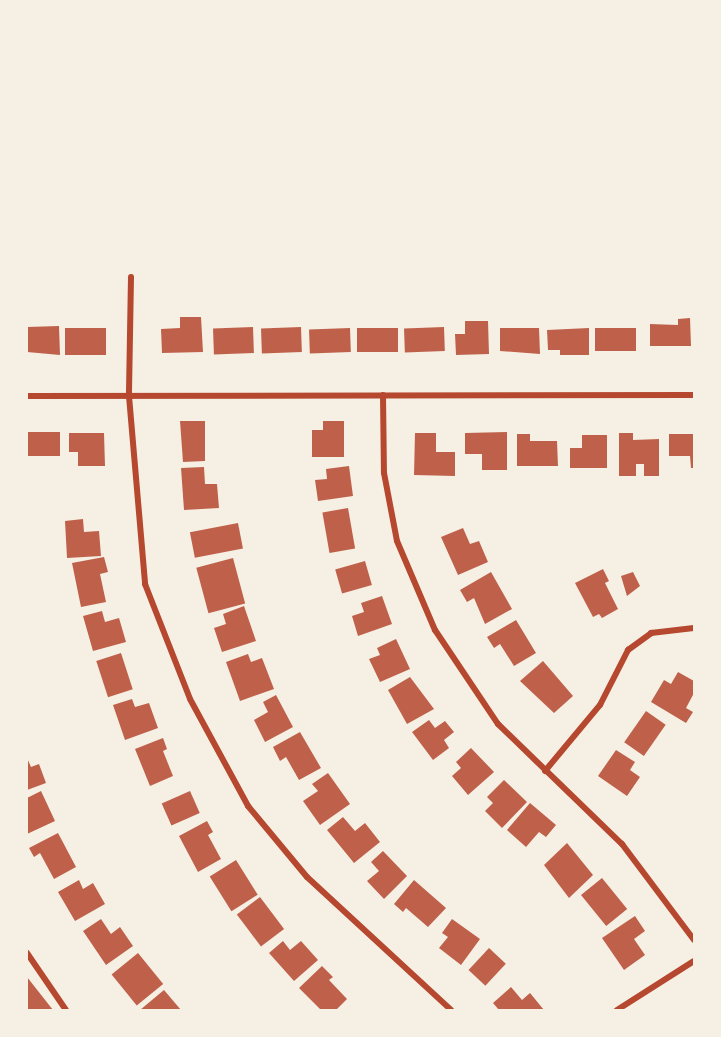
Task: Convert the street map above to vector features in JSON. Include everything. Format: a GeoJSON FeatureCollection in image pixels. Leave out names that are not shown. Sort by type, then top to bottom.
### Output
{"type":"FeatureCollection","features":[{"type":"Feature","properties":{"kind":"street"},"geometry":{"type":"LineString","coordinates":[[131,277],[129,396],[145,584],[190,699],[248,806],[307,877],[451,1010]]}},
{"type":"Feature","properties":{"kind":"street"},"geometry":{"type":"LineString","coordinates":[[383,395],[384,472],[397,541],[435,630],[498,724],[622,844],[694,940]]}},
{"type":"Feature","properties":{"kind":"street"},"geometry":{"type":"LineString","coordinates":[[27,396],[694,395]]}},
{"type":"Feature","properties":{"kind":"street"},"geometry":{"type":"LineString","coordinates":[[545,771],[600,705],[628,650],[651,633],[694,628]]}},
{"type":"Feature","properties":{"kind":"street"},"geometry":{"type":"LineString","coordinates":[[27,953],[66,1010]]}},
{"type":"Feature","properties":{"kind":"street"},"geometry":{"type":"LineString","coordinates":[[617,1010],[694,961]]}},
{"type":"Feature","properties":{"kind":"building"},"geometry":{"type":"Polygon","coordinates":[[[180,317],[201,317],[203,352],[162,353],[161,329],[180,328],[180,317]]]}},
{"type":"Feature","properties":{"kind":"building"},"geometry":{"type":"Polygon","coordinates":[[[690,318],[691,346],[650,346],[650,324],[678,325],[678,319],[690,318]]]}},
{"type":"Feature","properties":{"kind":"building"},"geometry":{"type":"Polygon","coordinates":[[[465,321],[488,321],[489,354],[456,355],[455,334],[465,334],[465,321]]]}},
{"type":"Feature","properties":{"kind":"building"},"geometry":{"type":"Polygon","coordinates":[[[59,326],[60,355],[27,352],[27,327],[59,326]]]}},
{"type":"Feature","properties":{"kind":"building"},"geometry":{"type":"Polygon","coordinates":[[[253,327],[254,353],[214,354],[213,328],[253,327]]]}},
{"type":"Feature","properties":{"kind":"building"},"geometry":{"type":"Polygon","coordinates":[[[301,327],[302,352],[262,353],[261,328],[301,327]]]}},
{"type":"Feature","properties":{"kind":"building"},"geometry":{"type":"Polygon","coordinates":[[[444,327],[445,351],[405,352],[404,328],[444,327]]]}},
{"type":"Feature","properties":{"kind":"building"},"geometry":{"type":"Polygon","coordinates":[[[65,328],[106,328],[106,355],[65,355],[65,328]]]}},
{"type":"Feature","properties":{"kind":"building"},"geometry":{"type":"Polygon","coordinates":[[[350,328],[351,352],[310,353],[309,329],[350,328]]]}},
{"type":"Feature","properties":{"kind":"building"},"geometry":{"type":"Polygon","coordinates":[[[357,328],[398,328],[398,352],[357,352],[357,328]]]}},
{"type":"Feature","properties":{"kind":"building"},"geometry":{"type":"Polygon","coordinates":[[[500,328],[539,328],[540,354],[500,351],[500,328]]]}},
{"type":"Feature","properties":{"kind":"building"},"geometry":{"type":"Polygon","coordinates":[[[589,328],[589,355],[560,355],[560,350],[548,350],[547,330],[589,328]]]}},
{"type":"Feature","properties":{"kind":"building"},"geometry":{"type":"Polygon","coordinates":[[[595,328],[636,328],[636,351],[595,351],[595,328]]]}},
{"type":"Feature","properties":{"kind":"building"},"geometry":{"type":"Polygon","coordinates":[[[180,421],[205,421],[205,461],[183,462],[180,421]]]}},
{"type":"Feature","properties":{"kind":"building"},"geometry":{"type":"Polygon","coordinates":[[[323,421],[344,421],[344,457],[312,457],[312,430],[323,430],[323,421]]]}},
{"type":"Feature","properties":{"kind":"building"},"geometry":{"type":"Polygon","coordinates":[[[27,432],[60,432],[60,456],[27,456],[27,432]]]}},
{"type":"Feature","properties":{"kind":"building"},"geometry":{"type":"Polygon","coordinates":[[[507,432],[507,470],[482,470],[482,454],[465,454],[465,433],[507,432]]]}},
{"type":"Feature","properties":{"kind":"building"},"geometry":{"type":"Polygon","coordinates":[[[69,433],[104,433],[105,466],[78,466],[78,452],[69,452],[69,433]]]}},
{"type":"Feature","properties":{"kind":"building"},"geometry":{"type":"Polygon","coordinates":[[[415,433],[436,433],[436,452],[455,452],[455,476],[414,475],[415,433]]]}},
{"type":"Feature","properties":{"kind":"building"},"geometry":{"type":"Polygon","coordinates":[[[619,433],[633,433],[633,440],[659,439],[659,476],[644,476],[644,464],[636,464],[636,476],[619,476],[619,433]]]}},
{"type":"Feature","properties":{"kind":"building"},"geometry":{"type":"Polygon","coordinates":[[[517,434],[530,434],[530,441],[557,441],[558,466],[517,466],[517,434]]]}},
{"type":"Feature","properties":{"kind":"building"},"geometry":{"type":"Polygon","coordinates":[[[669,434],[694,434],[694,468],[691,468],[690,456],[669,456],[669,434]]]}},
{"type":"Feature","properties":{"kind":"building"},"geometry":{"type":"Polygon","coordinates":[[[582,435],[607,435],[607,468],[570,468],[570,448],[582,448],[582,435]]]}},
{"type":"Feature","properties":{"kind":"building"},"geometry":{"type":"Polygon","coordinates":[[[349,466],[353,496],[318,501],[315,480],[327,479],[326,469],[349,466]]]}},
{"type":"Feature","properties":{"kind":"building"},"geometry":{"type":"Polygon","coordinates":[[[204,467],[205,484],[217,484],[219,508],[184,510],[181,468],[204,467]]]}},
{"type":"Feature","properties":{"kind":"building"},"geometry":{"type":"Polygon","coordinates":[[[348,508],[355,548],[330,553],[322,513],[348,508]]]}},
{"type":"Feature","properties":{"kind":"building"},"geometry":{"type":"Polygon","coordinates":[[[83,519],[84,532],[99,531],[101,556],[67,558],[65,521],[83,519]]]}},
{"type":"Feature","properties":{"kind":"building"},"geometry":{"type":"Polygon","coordinates":[[[238,523],[243,549],[195,558],[190,532],[238,523]]]}},
{"type":"Feature","properties":{"kind":"building"},"geometry":{"type":"Polygon","coordinates":[[[463,528],[470,544],[479,541],[488,562],[458,575],[441,537],[463,528]]]}},
{"type":"Feature","properties":{"kind":"building"},"geometry":{"type":"Polygon","coordinates":[[[104,557],[108,572],[100,574],[106,602],[81,607],[72,563],[104,557]]]}},
{"type":"Feature","properties":{"kind":"building"},"geometry":{"type":"Polygon","coordinates":[[[233,558],[245,603],[208,613],[196,568],[233,558]]]}},
{"type":"Feature","properties":{"kind":"building"},"geometry":{"type":"Polygon","coordinates":[[[365,561],[372,585],[342,594],[335,570],[365,561]]]}},
{"type":"Feature","properties":{"kind":"building"},"geometry":{"type":"Polygon","coordinates":[[[603,569],[609,581],[605,583],[618,609],[602,618],[599,614],[593,617],[575,583],[603,569]]]}},
{"type":"Feature","properties":{"kind":"building"},"geometry":{"type":"Polygon","coordinates":[[[491,572],[512,609],[485,624],[474,598],[467,602],[460,590],[491,572]]]}},
{"type":"Feature","properties":{"kind":"building"},"geometry":{"type":"Polygon","coordinates":[[[633,572],[640,586],[627,596],[621,576],[633,572]]]}},
{"type":"Feature","properties":{"kind":"building"},"geometry":{"type":"Polygon","coordinates":[[[382,596],[392,624],[358,636],[352,616],[364,612],[361,603],[382,596]]]}},
{"type":"Feature","properties":{"kind":"building"},"geometry":{"type":"Polygon","coordinates":[[[244,606],[256,641],[222,652],[214,628],[226,624],[223,614],[244,606]]]}},
{"type":"Feature","properties":{"kind":"building"},"geometry":{"type":"Polygon","coordinates":[[[102,611],[105,622],[119,618],[126,642],[93,651],[83,616],[102,611]]]}},
{"type":"Feature","properties":{"kind":"building"},"geometry":{"type":"Polygon","coordinates":[[[516,620],[536,653],[514,666],[500,644],[494,648],[487,637],[516,620]]]}},
{"type":"Feature","properties":{"kind":"building"},"geometry":{"type":"Polygon","coordinates":[[[396,639],[410,669],[380,682],[369,659],[380,655],[377,648],[396,639]]]}},
{"type":"Feature","properties":{"kind":"building"},"geometry":{"type":"Polygon","coordinates":[[[121,653],[133,689],[108,697],[96,661],[121,653]]]}},
{"type":"Feature","properties":{"kind":"building"},"geometry":{"type":"Polygon","coordinates":[[[248,654],[251,662],[262,658],[274,689],[240,701],[226,662],[248,654]]]}},
{"type":"Feature","properties":{"kind":"building"},"geometry":{"type":"Polygon","coordinates":[[[543,661],[573,696],[554,713],[520,681],[543,661]]]}},
{"type":"Feature","properties":{"kind":"building"},"geometry":{"type":"Polygon","coordinates":[[[678,672],[694,681],[694,693],[686,708],[693,712],[686,723],[651,702],[664,680],[671,684],[678,672]]]}},
{"type":"Feature","properties":{"kind":"building"},"geometry":{"type":"Polygon","coordinates":[[[410,677],[434,709],[407,724],[388,690],[410,677]]]}},
{"type":"Feature","properties":{"kind":"building"},"geometry":{"type":"Polygon","coordinates":[[[276,695],[293,727],[265,742],[254,720],[268,712],[263,702],[276,695]]]}},
{"type":"Feature","properties":{"kind":"building"},"geometry":{"type":"Polygon","coordinates":[[[132,699],[135,707],[149,703],[158,728],[125,740],[113,705],[132,699]]]}},
{"type":"Feature","properties":{"kind":"building"},"geometry":{"type":"Polygon","coordinates":[[[646,711],[666,725],[644,756],[624,742],[646,711]]]}},
{"type":"Feature","properties":{"kind":"building"},"geometry":{"type":"Polygon","coordinates":[[[429,720],[435,728],[445,721],[454,732],[444,740],[449,748],[433,760],[412,732],[429,720]]]}},
{"type":"Feature","properties":{"kind":"building"},"geometry":{"type":"Polygon","coordinates":[[[300,732],[321,768],[299,780],[286,757],[280,761],[273,747],[300,732]]]}},
{"type":"Feature","properties":{"kind":"building"},"geometry":{"type":"Polygon","coordinates":[[[163,738],[167,749],[163,751],[173,776],[150,786],[135,749],[163,738]]]}},
{"type":"Feature","properties":{"kind":"building"},"geometry":{"type":"Polygon","coordinates":[[[471,748],[494,772],[468,795],[452,776],[461,768],[456,762],[471,748]]]}},
{"type":"Feature","properties":{"kind":"building"},"geometry":{"type":"Polygon","coordinates":[[[616,750],[635,762],[630,770],[640,777],[627,796],[598,776],[616,750]]]}},
{"type":"Feature","properties":{"kind":"building"},"geometry":{"type":"Polygon","coordinates":[[[27,758],[31,767],[39,764],[46,783],[27,790],[27,758]]]}},
{"type":"Feature","properties":{"kind":"building"},"geometry":{"type":"Polygon","coordinates":[[[328,773],[350,804],[320,825],[303,801],[318,791],[312,784],[328,773]]]}},
{"type":"Feature","properties":{"kind":"building"},"geometry":{"type":"Polygon","coordinates":[[[504,780],[527,802],[502,828],[485,811],[493,803],[487,797],[504,780]]]}},
{"type":"Feature","properties":{"kind":"building"},"geometry":{"type":"Polygon","coordinates":[[[41,791],[55,821],[27,834],[27,798],[41,791]]]}},
{"type":"Feature","properties":{"kind":"building"},"geometry":{"type":"Polygon","coordinates":[[[190,791],[200,813],[171,826],[162,804],[190,791]]]}},
{"type":"Feature","properties":{"kind":"building"},"geometry":{"type":"Polygon","coordinates":[[[530,803],[556,825],[546,837],[539,832],[526,847],[507,830],[530,803]]]}},
{"type":"Feature","properties":{"kind":"building"},"geometry":{"type":"Polygon","coordinates":[[[343,817],[355,831],[365,823],[380,842],[354,863],[327,830],[343,817]]]}},
{"type":"Feature","properties":{"kind":"building"},"geometry":{"type":"Polygon","coordinates":[[[207,821],[213,832],[208,835],[221,859],[198,872],[179,836],[207,821]]]}},
{"type":"Feature","properties":{"kind":"building"},"geometry":{"type":"Polygon","coordinates":[[[58,833],[76,867],[54,879],[40,853],[34,857],[29,848],[58,833]]]}},
{"type":"Feature","properties":{"kind":"building"},"geometry":{"type":"Polygon","coordinates":[[[567,843],[593,875],[569,898],[544,865],[567,843]]]}},
{"type":"Feature","properties":{"kind":"building"},"geometry":{"type":"Polygon","coordinates":[[[383,851],[407,876],[384,899],[367,881],[379,871],[371,862],[383,851]]]}},
{"type":"Feature","properties":{"kind":"building"},"geometry":{"type":"Polygon","coordinates":[[[236,860],[258,895],[231,911],[210,876],[236,860]]]}},
{"type":"Feature","properties":{"kind":"building"},"geometry":{"type":"Polygon","coordinates":[[[602,878],[627,909],[606,926],[581,895],[602,878]]]}},
{"type":"Feature","properties":{"kind":"building"},"geometry":{"type":"Polygon","coordinates":[[[79,880],[83,889],[93,883],[105,904],[75,921],[58,892],[79,880]]]}},
{"type":"Feature","properties":{"kind":"building"},"geometry":{"type":"Polygon","coordinates":[[[414,880],[446,908],[428,927],[406,908],[403,912],[394,904],[414,880]]]}},
{"type":"Feature","properties":{"kind":"building"},"geometry":{"type":"Polygon","coordinates":[[[260,897],[284,929],[261,946],[237,914],[260,897]]]}},
{"type":"Feature","properties":{"kind":"building"},"geometry":{"type":"Polygon","coordinates":[[[635,916],[645,931],[634,939],[645,955],[624,970],[602,938],[635,916]]]}},
{"type":"Feature","properties":{"kind":"building"},"geometry":{"type":"Polygon","coordinates":[[[101,919],[111,934],[120,927],[133,946],[106,965],[83,931],[101,919]]]}},
{"type":"Feature","properties":{"kind":"building"},"geometry":{"type":"Polygon","coordinates":[[[452,919],[480,939],[461,965],[439,948],[448,937],[442,933],[452,919]]]}},
{"type":"Feature","properties":{"kind":"building"},"geometry":{"type":"Polygon","coordinates":[[[283,941],[290,950],[301,941],[318,960],[294,981],[269,953],[283,941]]]}},
{"type":"Feature","properties":{"kind":"building"},"geometry":{"type":"Polygon","coordinates":[[[489,948],[506,964],[485,986],[469,970],[489,948]]]}},
{"type":"Feature","properties":{"kind":"building"},"geometry":{"type":"Polygon","coordinates":[[[138,953],[163,984],[137,1005],[112,974],[138,953]]]}},
{"type":"Feature","properties":{"kind":"building"},"geometry":{"type":"Polygon","coordinates":[[[322,966],[333,977],[329,980],[347,999],[336,1010],[321,1010],[299,988],[322,966]]]}},
{"type":"Feature","properties":{"kind":"building"},"geometry":{"type":"Polygon","coordinates":[[[27,977],[53,1010],[27,1010],[27,977]]]}},
{"type":"Feature","properties":{"kind":"building"},"geometry":{"type":"Polygon","coordinates":[[[511,987],[522,1000],[530,993],[544,1010],[499,1010],[493,1003],[511,987]]]}},
{"type":"Feature","properties":{"kind":"building"},"geometry":{"type":"Polygon","coordinates":[[[164,990],[181,1010],[140,1010],[164,990]]]}}]}
